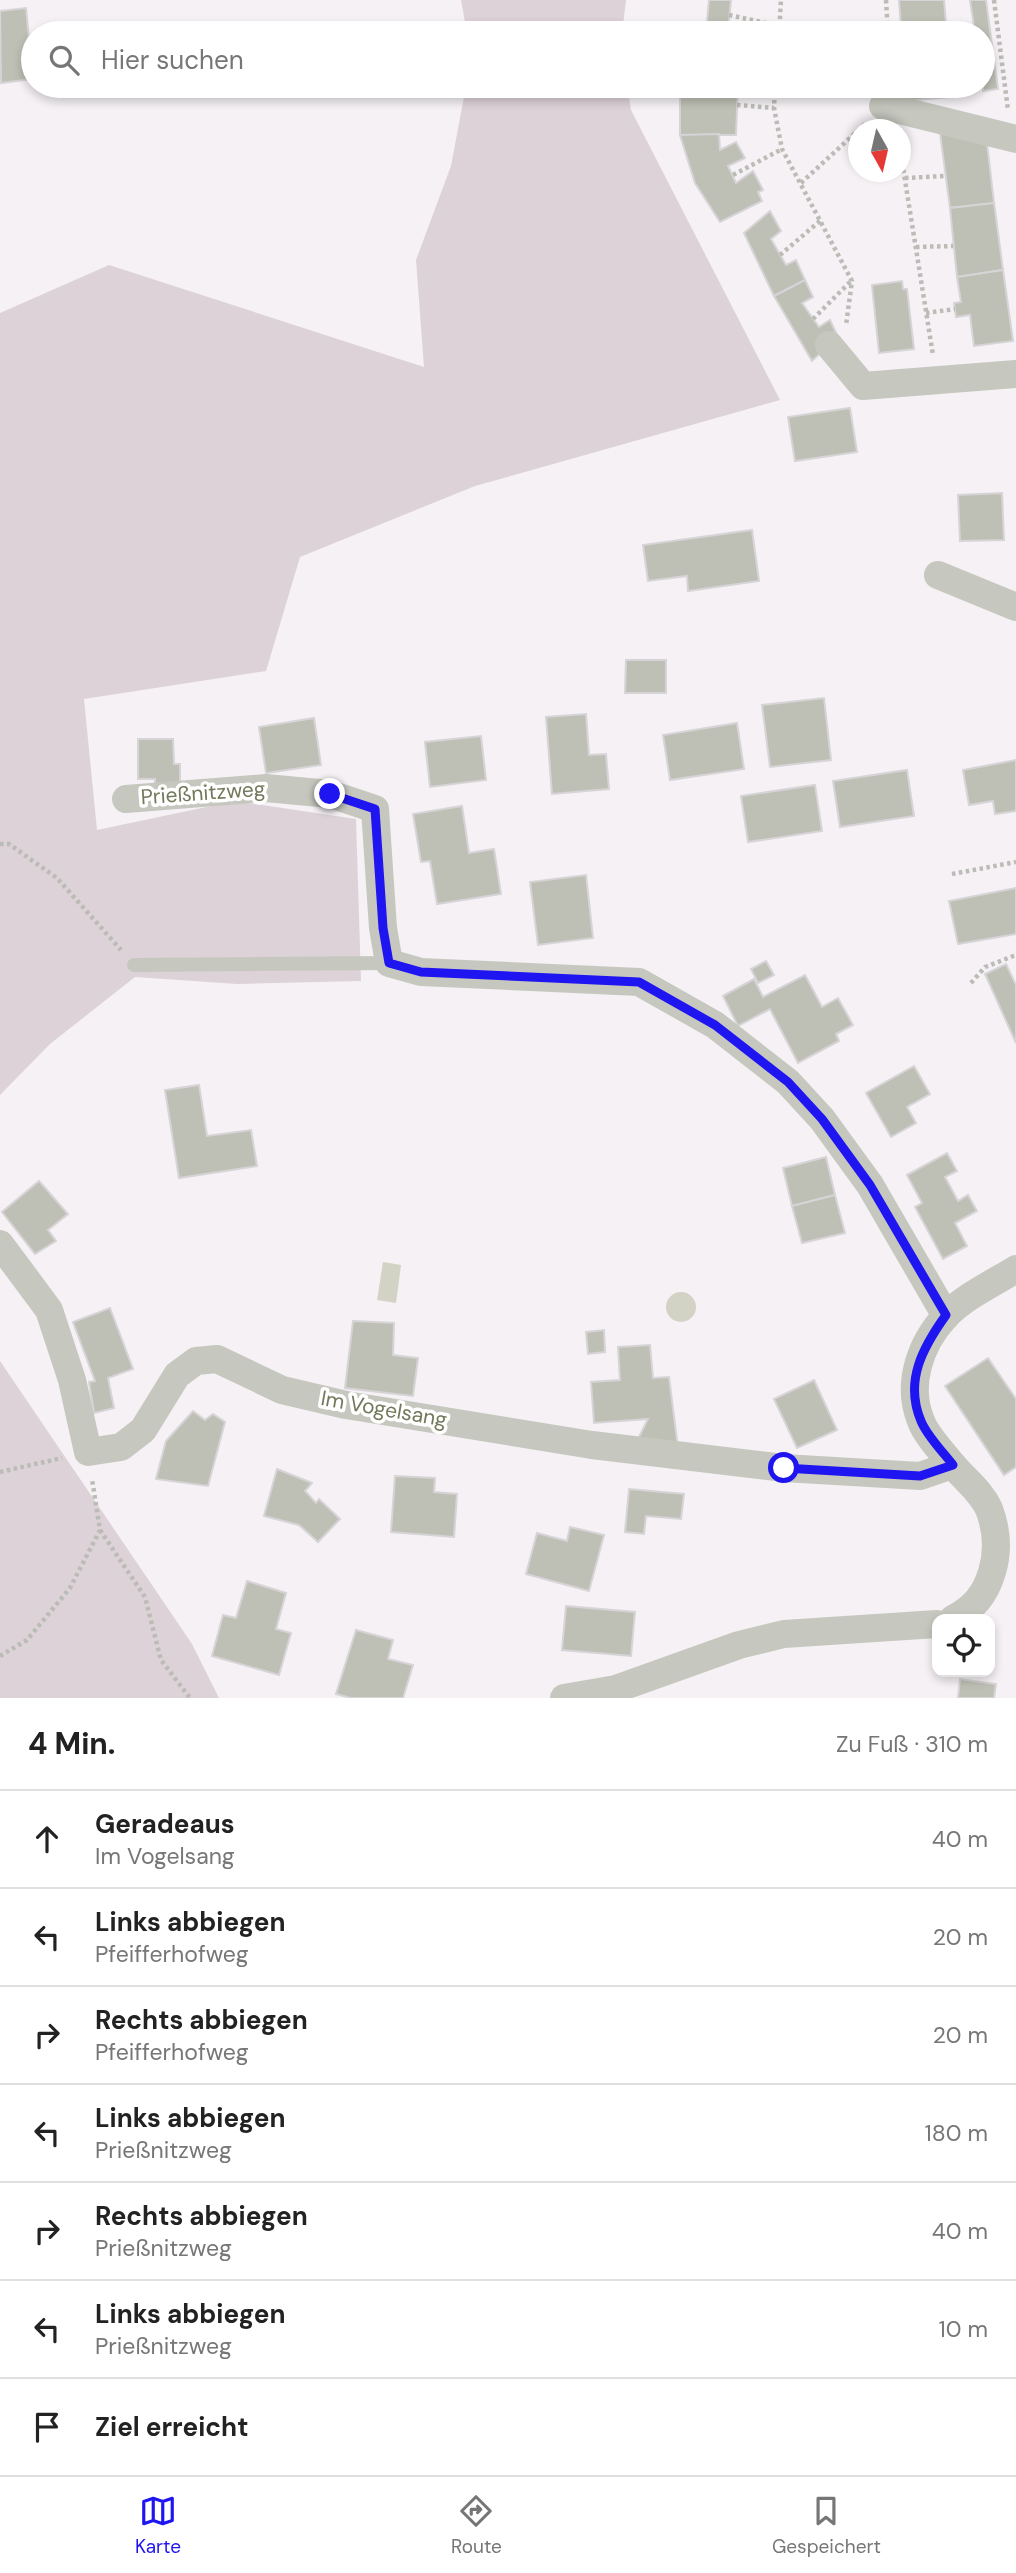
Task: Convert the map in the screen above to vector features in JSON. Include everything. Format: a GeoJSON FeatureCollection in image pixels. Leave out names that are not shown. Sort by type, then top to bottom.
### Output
{"type":"FeatureCollection","features":[{"type":"Feature","properties":{"kind":"street"},"geometry":{"type":"LineString","coordinates":[[872,101],[1014,139]]}},
{"type":"Feature","properties":{"kind":"street"},"geometry":{"type":"LineString","coordinates":[[832,349],[863,386],[1016,374]]}},
{"type":"Feature","properties":{"kind":"street"},"geometry":{"type":"LineString","coordinates":[[938,575],[1016,607]]}},
{"type":"Feature","properties":{"kind":"street","name":"Prießnitzweg"},"geometry":{"type":"LineString","coordinates":[[126,799],[266,788],[330,794],[375,809],[383,928],[389,963]]}},
{"type":"Feature","properties":{"kind":"street"},"geometry":{"type":"LineString","coordinates":[[389,963],[421,972],[639,982],[715,1025],[788,1082],[822,1119],[870,1185],[946,1315]]}},
{"type":"Feature","properties":{"kind":"street"},"geometry":{"type":"LineString","coordinates":[[0,1244],[48,1310],[72,1380],[88,1451]]}},
{"type":"Feature","properties":{"kind":"street"},"geometry":{"type":"LineString","coordinates":[[962,1614],[972,1609],[988,1587],[996,1557],[995,1530],[989,1508],[978,1491],[953,1465],[921,1421],[914,1382],[923,1347],[946,1315],[1016,1269]]}},
{"type":"Feature","properties":{"kind":"street","name":"Im Vogelsang"},"geometry":{"type":"LineString","coordinates":[[88,1451],[121,1447],[143,1430],[177,1376],[196,1362],[217,1359],[282,1390],[346,1405],[592,1445],[784,1468],[920,1476],[953,1465]]}},
{"type":"Feature","properties":{"kind":"street"},"geometry":{"type":"LineString","coordinates":[[564,1698],[616,1689],[739,1645],[784,1634],[932,1624]]}},
{"type":"Feature","properties":{"kind":"lane"},"geometry":{"type":"LineString","coordinates":[[134,965],[389,963]]}},
{"type":"Feature","properties":{"kind":"path"},"geometry":{"type":"LineString","coordinates":[[780,21],[781,0]]}},
{"type":"Feature","properties":{"kind":"path"},"geometry":{"type":"LineString","coordinates":[[886,0],[887,21]]}},
{"type":"Feature","properties":{"kind":"path"},"geometry":{"type":"LineString","coordinates":[[993,0],[1014,139]]}},
{"type":"Feature","properties":{"kind":"path"},"geometry":{"type":"LineString","coordinates":[[729,15],[757,21]]}},
{"type":"Feature","properties":{"kind":"path"},"geometry":{"type":"LineString","coordinates":[[774,98],[782,149],[852,281],[843,343],[832,349]]}},
{"type":"Feature","properties":{"kind":"path"},"geometry":{"type":"LineString","coordinates":[[863,98],[872,101]]}},
{"type":"Feature","properties":{"kind":"path"},"geometry":{"type":"LineString","coordinates":[[737,105],[774,108]]}},
{"type":"Feature","properties":{"kind":"path"},"geometry":{"type":"LineString","coordinates":[[801,183],[848,140]]}},
{"type":"Feature","properties":{"kind":"path"},"geometry":{"type":"LineString","coordinates":[[733,175],[782,149]]}},
{"type":"Feature","properties":{"kind":"path"},"geometry":{"type":"LineString","coordinates":[[911,178],[945,176]]}},
{"type":"Feature","properties":{"kind":"path"},"geometry":{"type":"LineString","coordinates":[[906,182],[937,380]]}},
{"type":"Feature","properties":{"kind":"path"},"geometry":{"type":"LineString","coordinates":[[780,255],[820,221]]}},
{"type":"Feature","properties":{"kind":"path"},"geometry":{"type":"LineString","coordinates":[[916,247],[953,246]]}},
{"type":"Feature","properties":{"kind":"path"},"geometry":{"type":"LineString","coordinates":[[813,319],[852,281]]}},
{"type":"Feature","properties":{"kind":"path"},"geometry":{"type":"LineString","coordinates":[[926,313],[955,309]]}},
{"type":"Feature","properties":{"kind":"path"},"geometry":{"type":"LineString","coordinates":[[0,844],[9,844],[57,878],[134,965]]}},
{"type":"Feature","properties":{"kind":"path"},"geometry":{"type":"LineString","coordinates":[[952,874],[1016,862]]}},
{"type":"Feature","properties":{"kind":"path"},"geometry":{"type":"LineString","coordinates":[[971,983],[985,967],[1016,955]]}},
{"type":"Feature","properties":{"kind":"path"},"geometry":{"type":"LineString","coordinates":[[0,1472],[10,1472],[88,1451],[100,1531],[145,1597],[162,1660],[190,1698]]}},
{"type":"Feature","properties":{"kind":"path"},"geometry":{"type":"LineString","coordinates":[[0,1656],[27,1640],[70,1588],[100,1531]]}},
{"type":"Feature","properties":{"kind":"shaded area"},"geometry":{"type":"Polygon","coordinates":[[[461,0],[626,0],[623,21],[465,21],[461,0]]]}},
{"type":"Feature","properties":{"kind":"shaded area"},"geometry":{"type":"Polygon","coordinates":[[[464,98],[629,98],[631,110],[780,400],[475,486],[300,557],[266,671],[84,699],[97,830],[235,801],[356,819],[361,981],[237,984],[135,977],[50,1044],[0,1095],[0,313],[109,265],[424,367],[416,260],[451,166],[464,98]]]}},
{"type":"Feature","properties":{"kind":"shaded area"},"geometry":{"type":"Polygon","coordinates":[[[383,1262],[401,1265],[396,1303],[377,1300],[383,1262]]]}},
{"type":"Feature","properties":{"kind":"shaded area"},"geometry":{"type":"Polygon","coordinates":[[[681,1292],[692,1296],[696,1307],[692,1318],[681,1322],[670,1318],[666,1307],[670,1296],[681,1292]]]}},
{"type":"Feature","properties":{"kind":"shaded area"},"geometry":{"type":"Polygon","coordinates":[[[0,1361],[192,1644],[219,1698],[0,1698],[0,1361]]]}},
{"type":"Feature","properties":{"kind":"building"},"geometry":{"type":"Polygon","coordinates":[[[709,0],[731,0],[729,21],[707,21],[709,0]]]}},
{"type":"Feature","properties":{"kind":"building"},"geometry":{"type":"Polygon","coordinates":[[[899,0],[944,0],[946,21],[901,21],[899,0]]]}},
{"type":"Feature","properties":{"kind":"building"},"geometry":{"type":"Polygon","coordinates":[[[970,0],[986,0],[989,21],[973,21],[970,0]]]}},
{"type":"Feature","properties":{"kind":"building"},"geometry":{"type":"Polygon","coordinates":[[[26,8],[27,21],[21,21],[21,80],[1,83],[0,11],[26,8]]]}},
{"type":"Feature","properties":{"kind":"building"},"geometry":{"type":"Polygon","coordinates":[[[995,67],[998,89],[995,89],[995,67]]]}},
{"type":"Feature","properties":{"kind":"building"},"geometry":{"type":"Polygon","coordinates":[[[680,98],[738,98],[736,135],[680,135],[680,98]]]}},
{"type":"Feature","properties":{"kind":"building"},"geometry":{"type":"Polygon","coordinates":[[[908,98],[938,98],[908,101],[908,98]]]}},
{"type":"Feature","properties":{"kind":"building"},"geometry":{"type":"Polygon","coordinates":[[[940,133],[986,135],[994,203],[950,208],[940,133]]]}},
{"type":"Feature","properties":{"kind":"building"},"geometry":{"type":"Polygon","coordinates":[[[719,134],[720,150],[736,142],[745,158],[728,166],[736,183],[753,171],[763,190],[758,192],[762,201],[720,222],[695,183],[680,135],[719,134]]]}},
{"type":"Feature","properties":{"kind":"building"},"geometry":{"type":"Polygon","coordinates":[[[994,203],[1003,270],[957,277],[950,208],[994,203]]]}},
{"type":"Feature","properties":{"kind":"building"},"geometry":{"type":"Polygon","coordinates":[[[770,211],[781,231],[771,239],[786,265],[796,260],[805,280],[774,296],[744,233],[770,211]]]}},
{"type":"Feature","properties":{"kind":"building"},"geometry":{"type":"Polygon","coordinates":[[[1003,270],[1013,341],[974,346],[970,315],[956,317],[954,303],[961,302],[957,277],[1003,270]]]}},
{"type":"Feature","properties":{"kind":"building"},"geometry":{"type":"Polygon","coordinates":[[[805,280],[813,297],[802,303],[819,327],[830,320],[838,337],[812,361],[774,296],[805,280]]]}},
{"type":"Feature","properties":{"kind":"building"},"geometry":{"type":"Polygon","coordinates":[[[902,281],[903,289],[907,289],[914,349],[879,353],[872,285],[902,281]]]}},
{"type":"Feature","properties":{"kind":"building"},"geometry":{"type":"Polygon","coordinates":[[[850,408],[857,452],[795,461],[788,417],[850,408]]]}},
{"type":"Feature","properties":{"kind":"building"},"geometry":{"type":"Polygon","coordinates":[[[1002,493],[1004,540],[960,541],[958,495],[1002,493]]]}},
{"type":"Feature","properties":{"kind":"building"},"geometry":{"type":"Polygon","coordinates":[[[752,530],[759,581],[688,591],[687,576],[648,581],[643,545],[752,530]]]}},
{"type":"Feature","properties":{"kind":"building"},"geometry":{"type":"Polygon","coordinates":[[[626,660],[666,660],[666,693],[625,693],[626,660]]]}},
{"type":"Feature","properties":{"kind":"building"},"geometry":{"type":"Polygon","coordinates":[[[824,698],[831,760],[770,767],[762,705],[824,698]]]}},
{"type":"Feature","properties":{"kind":"building"},"geometry":{"type":"Polygon","coordinates":[[[586,714],[589,755],[606,754],[609,789],[552,794],[546,717],[586,714]]]}},
{"type":"Feature","properties":{"kind":"building"},"geometry":{"type":"Polygon","coordinates":[[[314,718],[321,765],[266,773],[259,727],[314,718]]]}},
{"type":"Feature","properties":{"kind":"building"},"geometry":{"type":"Polygon","coordinates":[[[737,723],[744,769],[670,780],[663,735],[737,723]]]}},
{"type":"Feature","properties":{"kind":"building"},"geometry":{"type":"Polygon","coordinates":[[[481,736],[486,780],[430,787],[425,742],[481,736]]]}},
{"type":"Feature","properties":{"kind":"building"},"geometry":{"type":"Polygon","coordinates":[[[138,739],[173,739],[174,764],[180,764],[180,786],[155,786],[155,779],[138,779],[138,739]]]}},
{"type":"Feature","properties":{"kind":"building"},"geometry":{"type":"Polygon","coordinates":[[[1016,760],[1016,811],[995,814],[993,801],[969,805],[963,770],[1016,760]]]}},
{"type":"Feature","properties":{"kind":"building"},"geometry":{"type":"Polygon","coordinates":[[[907,770],[914,816],[840,827],[833,781],[907,770]]]}},
{"type":"Feature","properties":{"kind":"building"},"geometry":{"type":"Polygon","coordinates":[[[815,785],[822,831],[748,842],[741,796],[815,785]]]}},
{"type":"Feature","properties":{"kind":"building"},"geometry":{"type":"Polygon","coordinates":[[[462,806],[469,853],[494,849],[501,894],[437,904],[430,861],[421,862],[413,814],[462,806]]]}},
{"type":"Feature","properties":{"kind":"building"},"geometry":{"type":"Polygon","coordinates":[[[586,875],[593,938],[538,945],[530,882],[586,875]]]}},
{"type":"Feature","properties":{"kind":"building"},"geometry":{"type":"Polygon","coordinates":[[[1016,888],[1016,934],[958,944],[949,901],[1016,888]]]}},
{"type":"Feature","properties":{"kind":"building"},"geometry":{"type":"Polygon","coordinates":[[[766,961],[774,975],[758,983],[751,969],[766,961]]]}},
{"type":"Feature","properties":{"kind":"building"},"geometry":{"type":"Polygon","coordinates":[[[1006,964],[1016,985],[1016,1043],[985,974],[1006,964]]]}},
{"type":"Feature","properties":{"kind":"building"},"geometry":{"type":"Polygon","coordinates":[[[805,975],[822,1007],[838,998],[853,1025],[836,1034],[839,1041],[798,1063],[770,1009],[738,1026],[723,996],[754,979],[763,997],[805,975]]]}},
{"type":"Feature","properties":{"kind":"building"},"geometry":{"type":"Polygon","coordinates":[[[914,1066],[930,1094],[907,1107],[916,1123],[891,1137],[866,1093],[914,1066]]]}},
{"type":"Feature","properties":{"kind":"building"},"geometry":{"type":"Polygon","coordinates":[[[199,1085],[207,1136],[251,1130],[257,1166],[179,1178],[165,1090],[199,1085]]]}},
{"type":"Feature","properties":{"kind":"building"},"geometry":{"type":"Polygon","coordinates":[[[947,1153],[957,1171],[945,1177],[958,1201],[968,1195],[977,1211],[955,1223],[967,1246],[943,1259],[915,1207],[922,1203],[907,1175],[947,1153]]]}},
{"type":"Feature","properties":{"kind":"building"},"geometry":{"type":"Polygon","coordinates":[[[826,1157],[835,1195],[792,1206],[783,1168],[826,1157]]]}},
{"type":"Feature","properties":{"kind":"building"},"geometry":{"type":"Polygon","coordinates":[[[39,1181],[68,1214],[48,1230],[56,1241],[35,1254],[2,1212],[39,1181]]]}},
{"type":"Feature","properties":{"kind":"building"},"geometry":{"type":"Polygon","coordinates":[[[835,1195],[845,1233],[802,1243],[792,1206],[835,1195]]]}},
{"type":"Feature","properties":{"kind":"building"},"geometry":{"type":"Polygon","coordinates":[[[110,1308],[133,1369],[108,1378],[114,1408],[94,1413],[89,1382],[95,1381],[73,1322],[110,1308]]]}},
{"type":"Feature","properties":{"kind":"building"},"geometry":{"type":"Polygon","coordinates":[[[353,1321],[394,1323],[393,1355],[418,1358],[413,1396],[345,1388],[353,1321]]]}},
{"type":"Feature","properties":{"kind":"building"},"geometry":{"type":"Polygon","coordinates":[[[604,1330],[605,1352],[588,1354],[586,1332],[604,1330]]]}},
{"type":"Feature","properties":{"kind":"building"},"geometry":{"type":"Polygon","coordinates":[[[650,1345],[653,1378],[669,1377],[678,1448],[636,1443],[648,1419],[594,1423],[591,1382],[620,1380],[618,1347],[650,1345]]]}},
{"type":"Feature","properties":{"kind":"building"},"geometry":{"type":"Polygon","coordinates":[[[988,1358],[1016,1399],[1016,1467],[1004,1475],[945,1386],[988,1358]]]}},
{"type":"Feature","properties":{"kind":"building"},"geometry":{"type":"Polygon","coordinates":[[[814,1380],[837,1430],[797,1448],[774,1399],[814,1380]]]}},
{"type":"Feature","properties":{"kind":"building"},"geometry":{"type":"Polygon","coordinates":[[[193,1411],[205,1420],[213,1414],[225,1422],[208,1486],[156,1479],[166,1441],[193,1411]]]}},
{"type":"Feature","properties":{"kind":"building"},"geometry":{"type":"Polygon","coordinates":[[[277,1469],[312,1483],[305,1491],[316,1503],[319,1499],[340,1519],[318,1542],[299,1525],[264,1516],[277,1469]]]}},
{"type":"Feature","properties":{"kind":"building"},"geometry":{"type":"Polygon","coordinates":[[[395,1476],[435,1478],[434,1492],[457,1494],[454,1537],[391,1532],[395,1476]]]}},
{"type":"Feature","properties":{"kind":"building"},"geometry":{"type":"Polygon","coordinates":[[[629,1489],[684,1494],[681,1519],[646,1516],[644,1534],[625,1532],[629,1489]]]}},
{"type":"Feature","properties":{"kind":"building"},"geometry":{"type":"Polygon","coordinates":[[[570,1527],[604,1535],[589,1591],[526,1574],[537,1533],[567,1541],[570,1527]]]}},
{"type":"Feature","properties":{"kind":"building"},"geometry":{"type":"Polygon","coordinates":[[[247,1581],[286,1593],[276,1629],[291,1633],[279,1675],[212,1656],[223,1615],[236,1618],[247,1581]]]}},
{"type":"Feature","properties":{"kind":"building"},"geometry":{"type":"Polygon","coordinates":[[[566,1606],[635,1612],[631,1656],[562,1650],[566,1606]]]}},
{"type":"Feature","properties":{"kind":"building"},"geometry":{"type":"Polygon","coordinates":[[[356,1630],[393,1640],[388,1659],[413,1665],[403,1698],[351,1698],[336,1694],[356,1630]]]}},
{"type":"Feature","properties":{"kind":"building"},"geometry":{"type":"Polygon","coordinates":[[[960,1679],[996,1684],[994,1698],[958,1698],[960,1679]]]}},
{"type":"Feature","properties":{"kind":"route"},"geometry":{"type":"LineString","coordinates":[[330,794],[375,809],[383,928],[389,963],[421,972],[639,982],[715,1025],[788,1082],[822,1119],[870,1185],[946,1315],[923,1347],[914,1382],[921,1421],[953,1465],[920,1476],[784,1468]]}}]}
